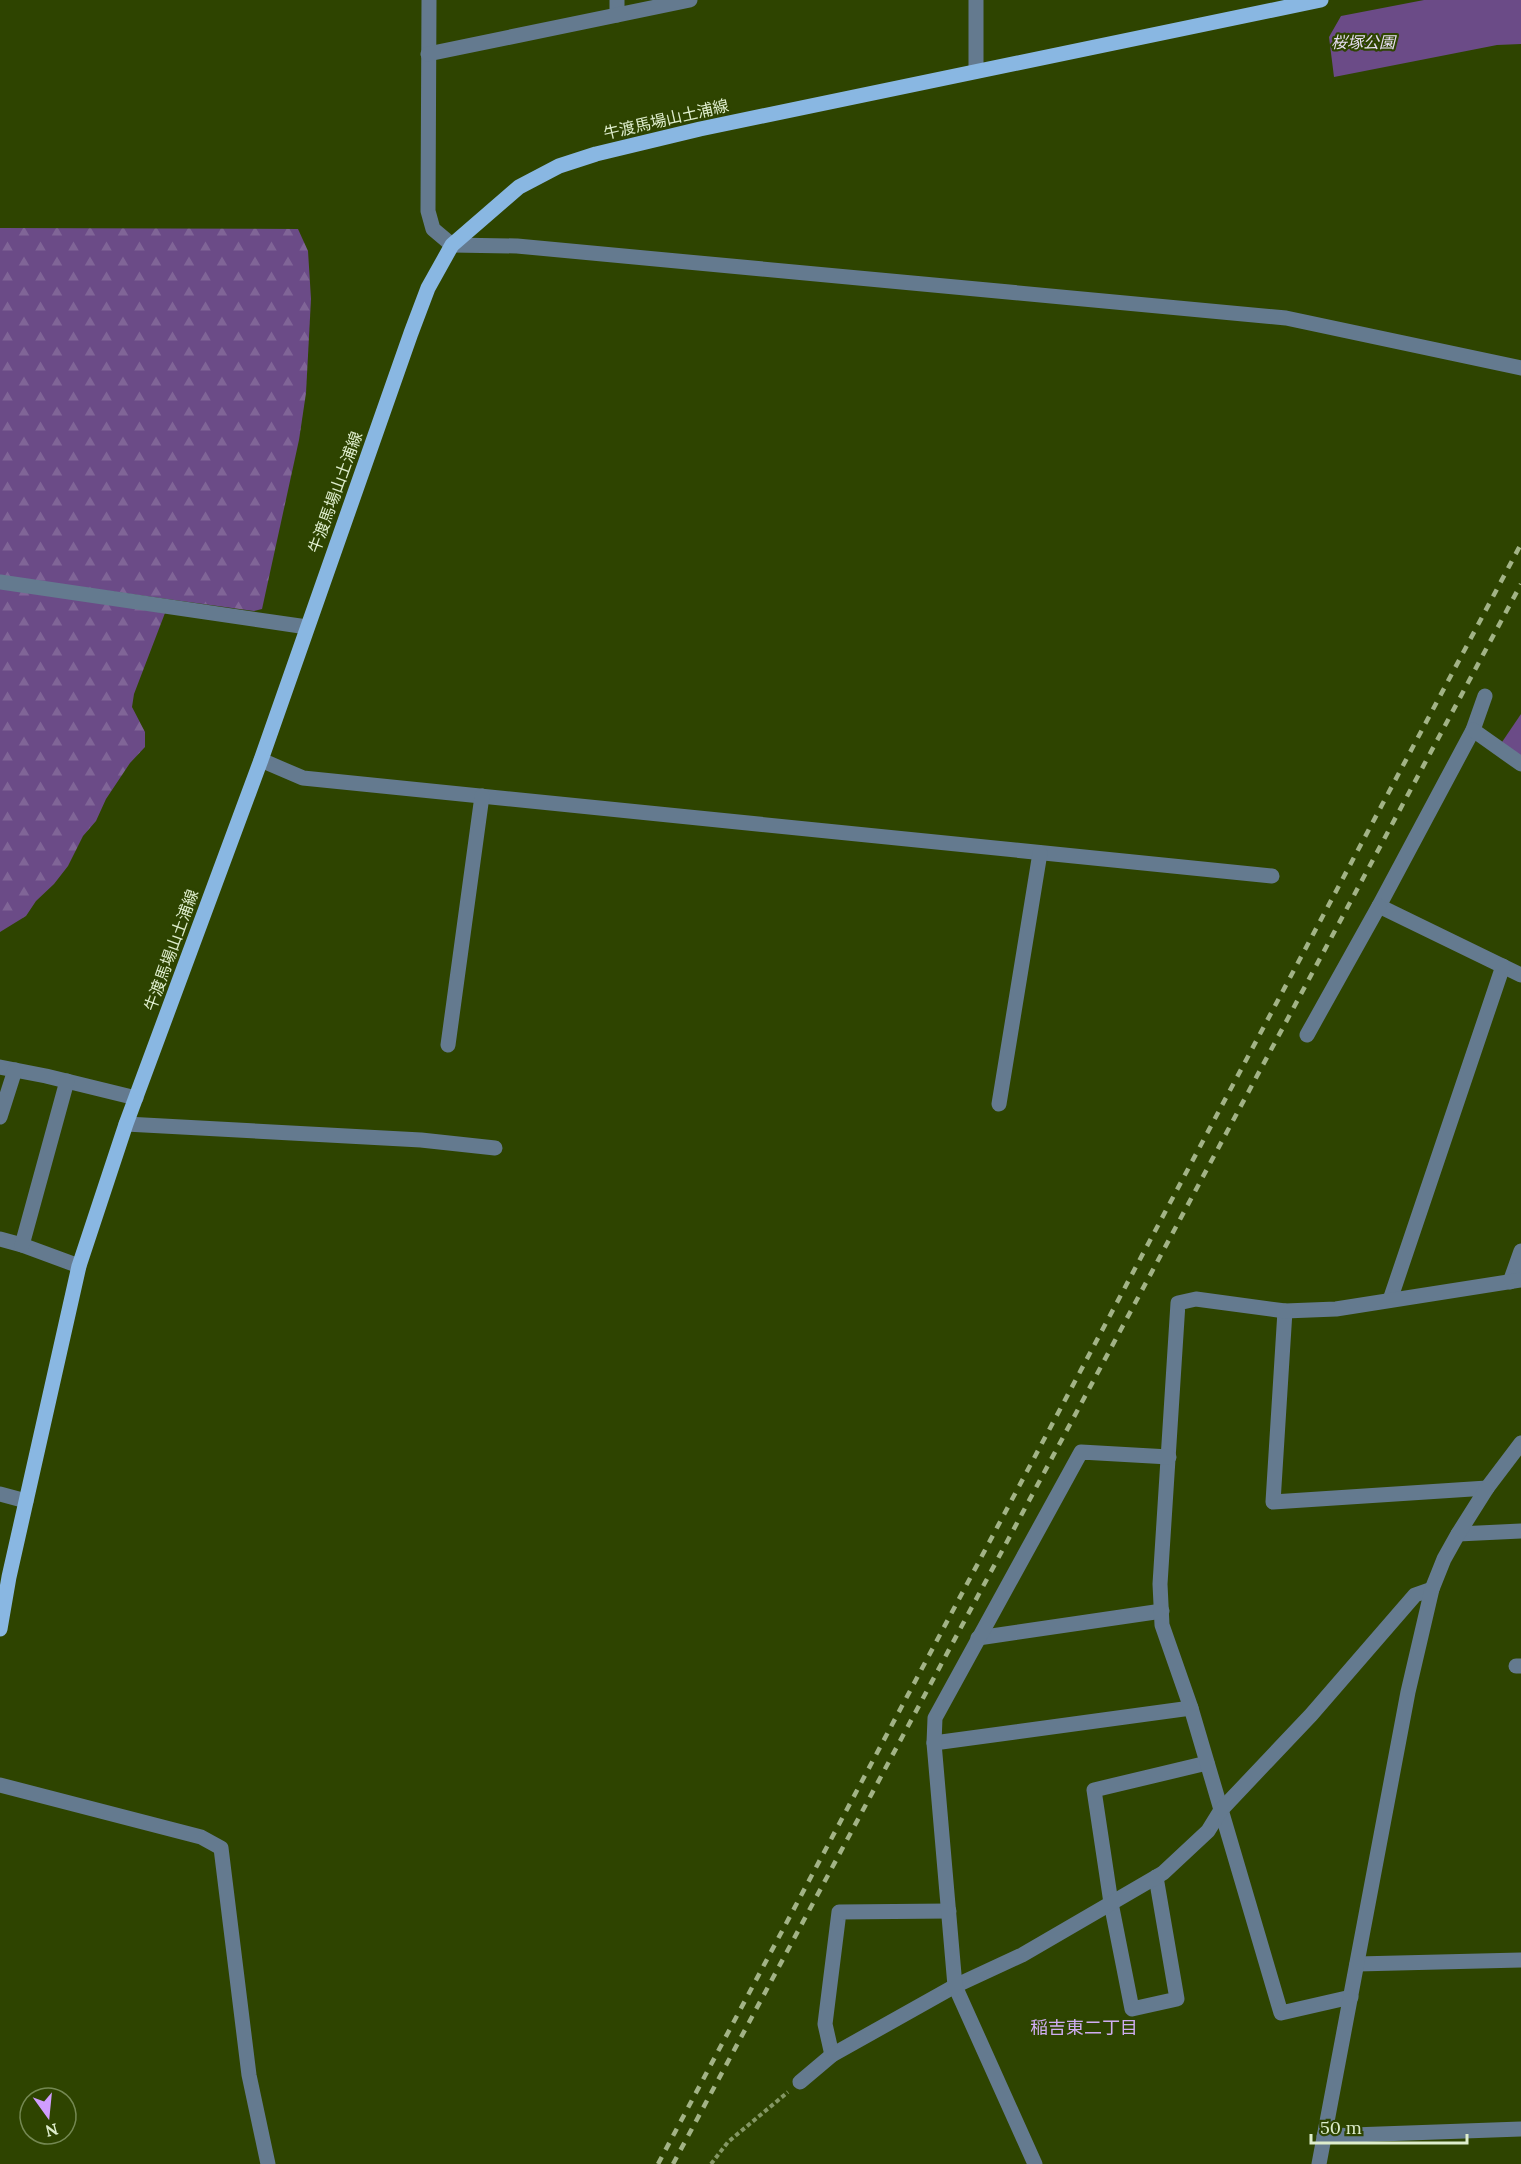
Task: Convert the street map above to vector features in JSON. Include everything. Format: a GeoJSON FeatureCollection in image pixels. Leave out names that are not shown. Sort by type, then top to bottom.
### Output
{"type":"FeatureCollection","features":[{"type":"Feature","properties":{"kind":"main road","name":"牛渡馬場山土浦線"},"geometry":{"type":"LineString","coordinates":[[0,1629],[9,1577],[79,1266],[126,1124],[261,760],[415,322],[428,288],[452,245],[519,187],[559,166],[596,154],[700,129],[1321,0]]}},
{"type":"Feature","properties":{"kind":"street"},"geometry":{"type":"LineString","coordinates":[[429,0],[428,211],[434,229],[452,245],[517,246],[1286,318],[1521,368]]}},
{"type":"Feature","properties":{"kind":"street"},"geometry":{"type":"LineString","coordinates":[[428,54],[617,8],[690,0]]}},
{"type":"Feature","properties":{"kind":"street"},"geometry":{"type":"LineString","coordinates":[[976,0],[976,71]]}},
{"type":"Feature","properties":{"kind":"street"},"geometry":{"type":"LineString","coordinates":[[0,582],[307,627]]}},
{"type":"Feature","properties":{"kind":"street"},"geometry":{"type":"LineString","coordinates":[[1307,1035],[1473,730],[1485,696]]}},
{"type":"Feature","properties":{"kind":"street"},"geometry":{"type":"LineString","coordinates":[[1473,730],[1521,764]]}},
{"type":"Feature","properties":{"kind":"street"},"geometry":{"type":"LineString","coordinates":[[261,760],[303,778],[1272,876]]}},
{"type":"Feature","properties":{"kind":"street"},"geometry":{"type":"LineString","coordinates":[[448,1045],[482,796]]}},
{"type":"Feature","properties":{"kind":"street"},"geometry":{"type":"LineString","coordinates":[[999,1104],[1040,852]]}},
{"type":"Feature","properties":{"kind":"street"},"geometry":{"type":"LineString","coordinates":[[1379,906],[1521,975]]}},
{"type":"Feature","properties":{"kind":"street"},"geometry":{"type":"LineString","coordinates":[[1390,1300],[1503,966]]}},
{"type":"Feature","properties":{"kind":"street"},"geometry":{"type":"LineString","coordinates":[[0,1117],[7,1069],[136,1098]]}},
{"type":"Feature","properties":{"kind":"street"},"geometry":{"type":"LineString","coordinates":[[22,1245],[68,1081]]}},
{"type":"Feature","properties":{"kind":"street"},"geometry":{"type":"LineString","coordinates":[[126,1124],[421,1140],[495,1148]]}},
{"type":"Feature","properties":{"kind":"street"},"geometry":{"type":"LineString","coordinates":[[0,1239],[79,1266]]}},
{"type":"Feature","properties":{"kind":"street"},"geometry":{"type":"LineString","coordinates":[[1351,1997],[1281,2013],[1191,1708],[1162,1625],[1160,1584],[1178,1303],[1196,1299],[1285,1311],[1336,1309],[1515,1281],[1521,1251]]}},
{"type":"Feature","properties":{"kind":"street"},"geometry":{"type":"LineString","coordinates":[[1285,1311],[1273,1502],[1487,1488]]}},
{"type":"Feature","properties":{"kind":"street"},"geometry":{"type":"LineString","coordinates":[[1319,2164],[1408,1692],[1432,1589],[1444,1559],[1458,1534],[1487,1488],[1514,1460],[1521,1443]]}},
{"type":"Feature","properties":{"kind":"street"},"geometry":{"type":"LineString","coordinates":[[1035,2164],[955,1986],[934,1743],[935,1718],[1080,1452],[1168,1457]]}},
{"type":"Feature","properties":{"kind":"street"},"geometry":{"type":"LineString","coordinates":[[0,1494],[26,1501]]}},
{"type":"Feature","properties":{"kind":"street"},"geometry":{"type":"LineString","coordinates":[[1458,1534],[1521,1531]]}},
{"type":"Feature","properties":{"kind":"street"},"geometry":{"type":"LineString","coordinates":[[800,2082],[832,2055],[955,1986],[1022,1955],[1156,1877],[1208,1832],[1221,1810],[1311,1715],[1415,1595],[1432,1589]]}},
{"type":"Feature","properties":{"kind":"street"},"geometry":{"type":"LineString","coordinates":[[978,1638],[1162,1611]]}},
{"type":"Feature","properties":{"kind":"street"},"geometry":{"type":"LineString","coordinates":[[934,1743],[1191,1708]]}},
{"type":"Feature","properties":{"kind":"street"},"geometry":{"type":"LineString","coordinates":[[1156,1877],[1177,1999],[1132,2009],[1094,1790],[1207,1763]]}},
{"type":"Feature","properties":{"kind":"street"},"geometry":{"type":"LineString","coordinates":[[0,1785],[201,1837],[221,1848],[249,2075],[268,2164]]}},
{"type":"Feature","properties":{"kind":"street"},"geometry":{"type":"LineString","coordinates":[[832,2055],[825,2024],[839,1912],[948,1911]]}},
{"type":"Feature","properties":{"kind":"street"},"geometry":{"type":"LineString","coordinates":[[1357,1964],[1521,1959]]}},
{"type":"Feature","properties":{"kind":"street"},"geometry":{"type":"LineString","coordinates":[[1324,2136],[1521,2129]]}},
{"type":"Feature","properties":{"kind":"path"},"geometry":{"type":"LineString","coordinates":[[711,2164],[728,2142],[800,2082]]}},
{"type":"Feature","properties":{"kind":"green space","name":"桜塚公園"},"geometry":{"type":"Polygon","coordinates":[[[1424,0],[1521,0],[1521,44],[1497,45],[1334,77],[1329,37],[1341,16],[1424,0]]]}},
{"type":"Feature","properties":{"kind":"green space"},"geometry":{"type":"Polygon","coordinates":[[[0,228],[298,229],[308,251],[311,299],[306,393],[299,440],[262,609],[254,611],[0,576],[0,228]]]}},
{"type":"Feature","properties":{"kind":"green space"},"geometry":{"type":"Polygon","coordinates":[[[0,587],[165,613],[134,694],[132,707],[145,732],[145,747],[130,763],[106,799],[96,821],[83,836],[68,866],[54,884],[36,901],[26,916],[0,932],[0,587]]]}},
{"type":"Feature","properties":{"kind":"green space"},"geometry":{"type":"Polygon","coordinates":[[[1521,714],[1521,761],[1500,745],[1521,714]]]}},
{"type":"Feature","properties":{"kind":"railway"},"geometry":{"type":"LineString","coordinates":[[658,2164],[1521,544]]}},
{"type":"Feature","properties":{"kind":"railway"},"geometry":{"type":"LineString","coordinates":[[673,2164],[1521,584]]}},
{"type":"Feature","properties":{"kind":"district","name":"稲吉東二丁目"},"geometry":{"type":"Point","coordinates":[1084,2027]}}]}
